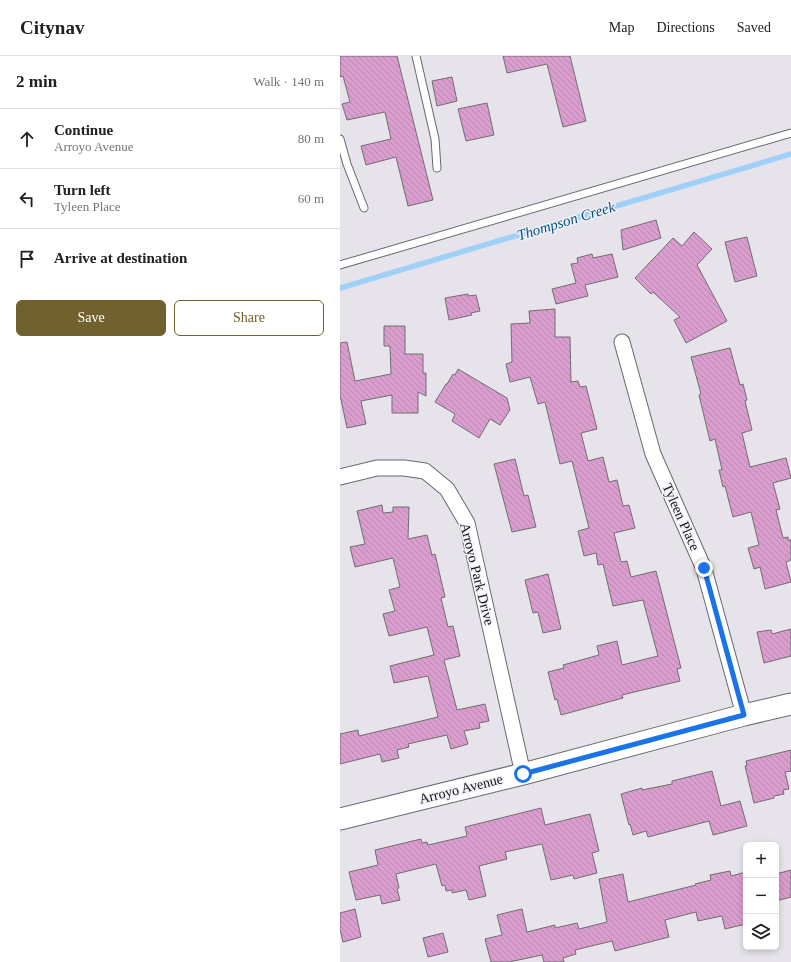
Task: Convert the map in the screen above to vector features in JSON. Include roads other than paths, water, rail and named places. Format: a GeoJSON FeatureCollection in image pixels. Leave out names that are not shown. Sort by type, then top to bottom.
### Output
{"type":"FeatureCollection","features":[{"type":"Feature","properties":{"kind":"street","name":"Tyleen Place"},"geometry":{"type":"LineString","coordinates":[[622,342],[653,454],[704,568],[744,715]]}},
{"type":"Feature","properties":{"kind":"street","name":"Arroyo Park Drive"},"geometry":{"type":"LineString","coordinates":[[340,477],[377,468],[404,468],[425,471],[447,489],[467,523],[523,774]]}},
{"type":"Feature","properties":{"kind":"street","name":"Arroyo Avenue"},"geometry":{"type":"LineString","coordinates":[[340,819],[523,774],[744,715],[791,704]]}},
{"type":"Feature","properties":{"kind":"lane"},"geometry":{"type":"LineString","coordinates":[[416,56],[436,138],[437,168]]}},
{"type":"Feature","properties":{"kind":"lane"},"geometry":{"type":"LineString","coordinates":[[340,265],[791,133]]}},
{"type":"Feature","properties":{"kind":"lane"},"geometry":{"type":"LineString","coordinates":[[340,139],[347,164],[364,208]]}},
{"type":"Feature","properties":{"kind":"waterway","name":"Thompson Creek"},"geometry":{"type":"LineString","coordinates":[[340,288],[791,154]]}}]}
